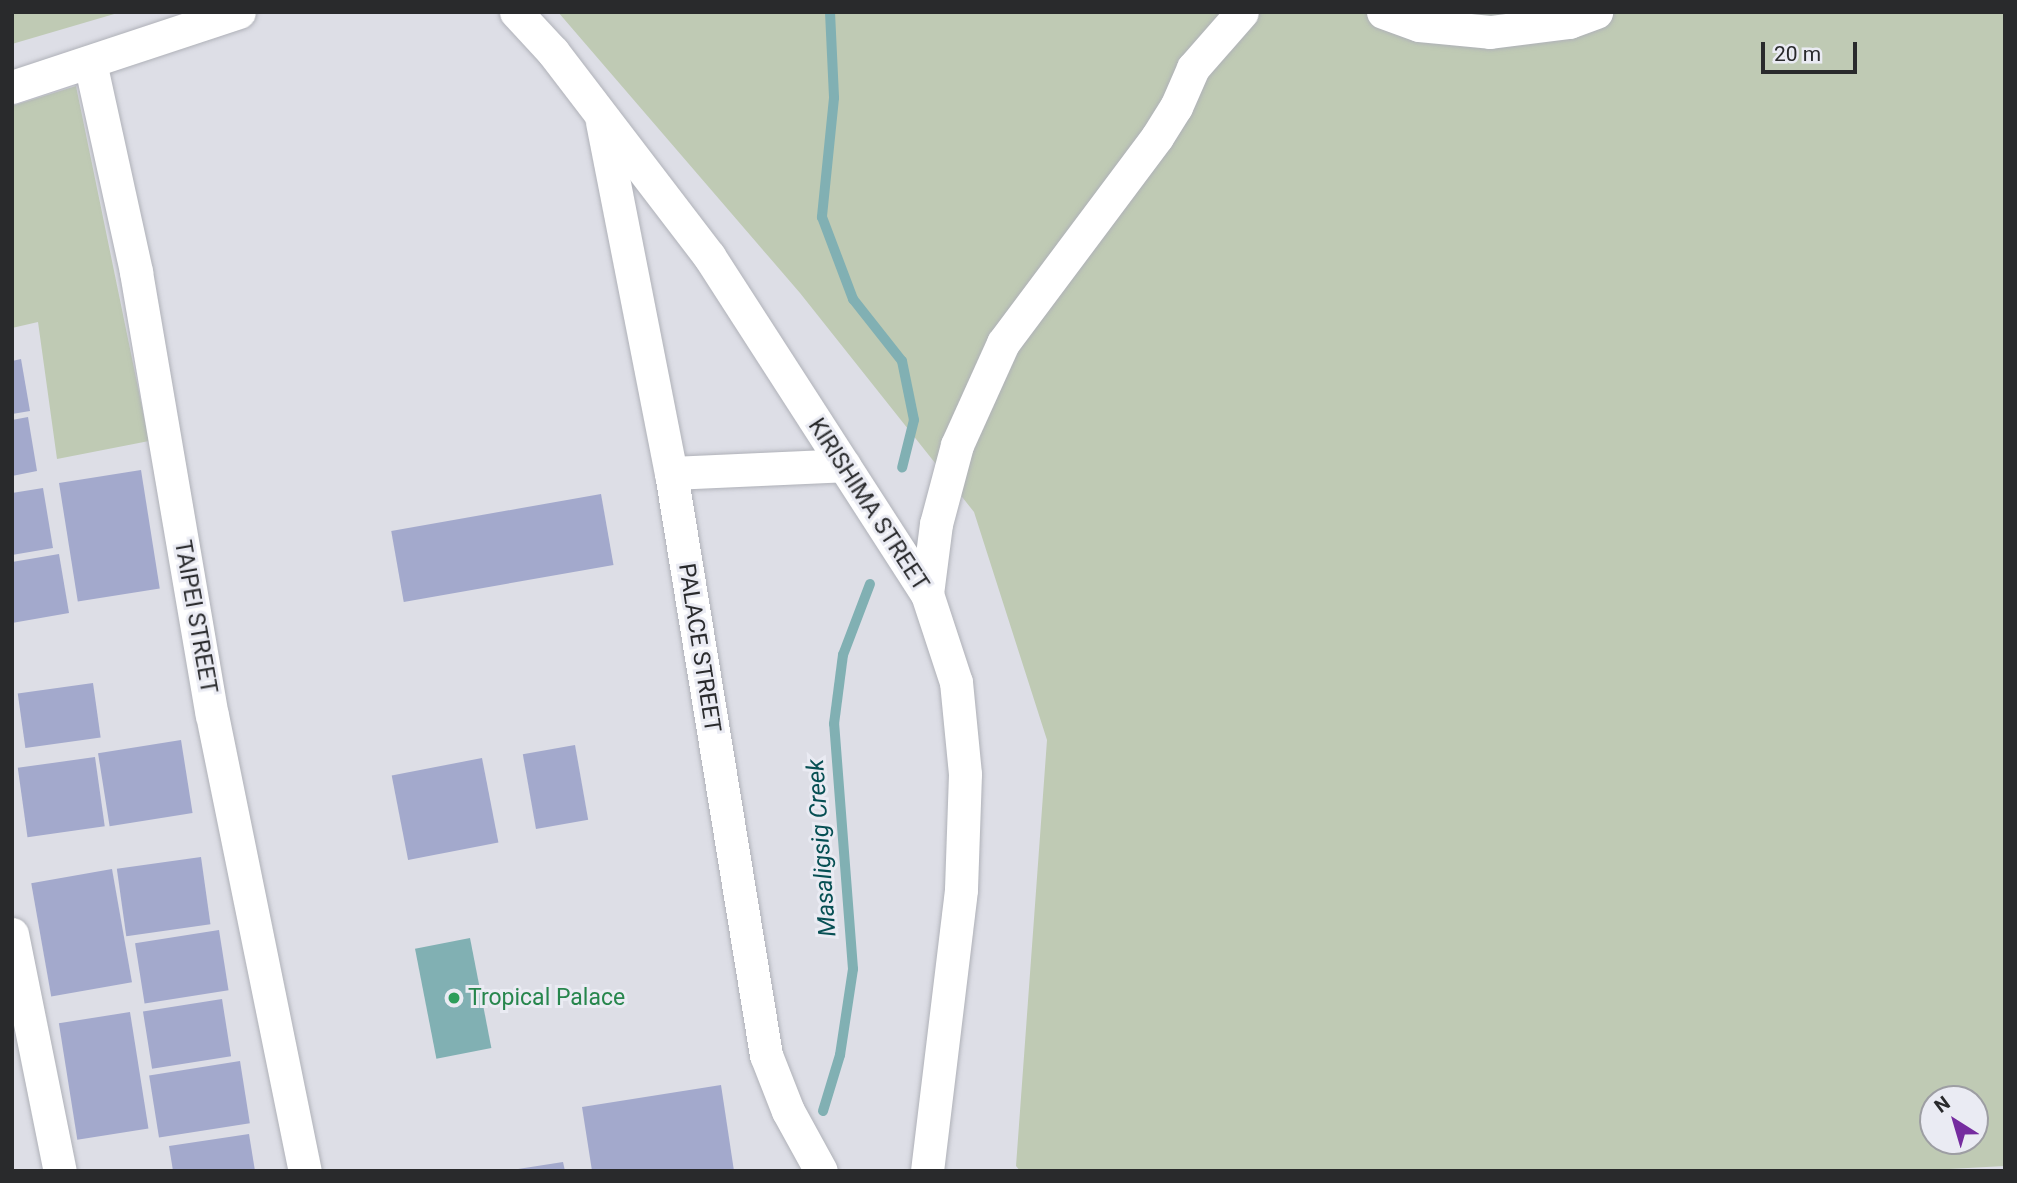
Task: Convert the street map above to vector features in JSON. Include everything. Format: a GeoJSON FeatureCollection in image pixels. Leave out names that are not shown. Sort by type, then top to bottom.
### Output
{"type":"FeatureCollection","features":[{"type":"Feature","properties":{"kind":"street"},"geometry":{"type":"LineString","coordinates":[[12,87],[239,12]]}},
{"type":"Feature","properties":{"kind":"street","name":"KIRISHIMA STREET"},"geometry":{"type":"LineString","coordinates":[[516,12],[553,51],[709,256],[928,594],[956,682],[965,774],[961,890],[928,1171]]}},
{"type":"Feature","properties":{"kind":"street"},"geometry":{"type":"LineString","coordinates":[[928,594],[936,524],[957,445],[1003,342],[1157,137],[1207,49],[1242,12]]}},
{"type":"Feature","properties":{"kind":"street"},"geometry":{"type":"LineString","coordinates":[[1384,12],[1419,25],[1490,32],[1569,22],[1596,12]]}},
{"type":"Feature","properties":{"kind":"street","name":"TAIPEI STREET"},"geometry":{"type":"LineString","coordinates":[[90,62],[136,272],[212,715],[305,1171]]}},
{"type":"Feature","properties":{"kind":"street","name":"PALACE STREET"},"geometry":{"type":"LineString","coordinates":[[601,115],[671,473],[766,1055],[788,1111],[821,1171]]}},
{"type":"Feature","properties":{"kind":"street"},"geometry":{"type":"LineString","coordinates":[[671,473],[844,465]]}},
{"type":"Feature","properties":{"kind":"street"},"geometry":{"type":"LineString","coordinates":[[12,934],[60,1171]]}},
{"type":"Feature","properties":{"kind":"green space"},"geometry":{"type":"Polygon","coordinates":[[[12,12],[121,12],[12,44],[12,12]]]}},
{"type":"Feature","properties":{"kind":"green space"},"geometry":{"type":"Polygon","coordinates":[[[558,12],[2005,12],[2005,1166],[1912,1171],[1020,1171],[1016,1166],[1047,740],[974,512],[800,293],[558,12]]]}},
{"type":"Feature","properties":{"kind":"green space"},"geometry":{"type":"Polygon","coordinates":[[[76,86],[149,441],[57,459],[38,322],[12,328],[12,106],[76,86]]]}},
{"type":"Feature","properties":{"kind":"water","name":"Tropical Palace"},"geometry":{"type":"Polygon","coordinates":[[[470,938],[491,1048],[436,1059],[415,949],[470,938]]]}},
{"type":"Feature","properties":{"kind":"building"},"geometry":{"type":"Polygon","coordinates":[[[21,359],[30,411],[12,414],[12,361],[21,359]]]}},
{"type":"Feature","properties":{"kind":"building"},"geometry":{"type":"Polygon","coordinates":[[[28,417],[37,471],[12,476],[12,420],[28,417]]]}},
{"type":"Feature","properties":{"kind":"building"},"geometry":{"type":"Polygon","coordinates":[[[141,470],[160,589],[78,602],[59,483],[141,470]]]}},
{"type":"Feature","properties":{"kind":"building"},"geometry":{"type":"Polygon","coordinates":[[[43,488],[53,548],[12,555],[12,493],[43,488]]]}},
{"type":"Feature","properties":{"kind":"building"},"geometry":{"type":"Polygon","coordinates":[[[601,494],[614,565],[404,602],[391,531],[601,494]]]}},
{"type":"Feature","properties":{"kind":"building"},"geometry":{"type":"Polygon","coordinates":[[[59,554],[69,613],[12,623],[12,562],[59,554]]]}},
{"type":"Feature","properties":{"kind":"building"},"geometry":{"type":"Polygon","coordinates":[[[93,683],[101,737],[25,748],[18,694],[93,683]]]}},
{"type":"Feature","properties":{"kind":"building"},"geometry":{"type":"Polygon","coordinates":[[[181,740],[193,813],[110,826],[98,753],[181,740]]]}},
{"type":"Feature","properties":{"kind":"building"},"geometry":{"type":"Polygon","coordinates":[[[575,745],[588,820],[536,829],[523,754],[575,745]]]}},
{"type":"Feature","properties":{"kind":"building"},"geometry":{"type":"Polygon","coordinates":[[[95,757],[105,826],[28,837],[18,768],[95,757]]]}},
{"type":"Feature","properties":{"kind":"building"},"geometry":{"type":"Polygon","coordinates":[[[482,758],[498,842],[408,860],[392,776],[482,758]]]}},
{"type":"Feature","properties":{"kind":"building"},"geometry":{"type":"Polygon","coordinates":[[[201,857],[210,924],[126,936],[117,869],[201,857]]]}},
{"type":"Feature","properties":{"kind":"building"},"geometry":{"type":"Polygon","coordinates":[[[112,869],[132,982],[51,996],[31,883],[112,869]]]}},
{"type":"Feature","properties":{"kind":"building"},"geometry":{"type":"Polygon","coordinates":[[[219,930],[229,990],[145,1004],[135,943],[219,930]]]}},
{"type":"Feature","properties":{"kind":"building"},"geometry":{"type":"Polygon","coordinates":[[[222,999],[231,1056],[152,1069],[143,1012],[222,999]]]}},
{"type":"Feature","properties":{"kind":"building"},"geometry":{"type":"Polygon","coordinates":[[[130,1012],[148,1129],[77,1140],[59,1023],[130,1012]]]}},
{"type":"Feature","properties":{"kind":"building"},"geometry":{"type":"Polygon","coordinates":[[[240,1061],[250,1123],[159,1138],[149,1075],[240,1061]]]}},
{"type":"Feature","properties":{"kind":"building"},"geometry":{"type":"Polygon","coordinates":[[[721,1085],[734,1171],[592,1171],[582,1107],[721,1085]]]}},
{"type":"Feature","properties":{"kind":"building"},"geometry":{"type":"Polygon","coordinates":[[[249,1134],[255,1171],[173,1171],[169,1146],[249,1134]]]}},
{"type":"Feature","properties":{"kind":"building"},"geometry":{"type":"Polygon","coordinates":[[[563,1162],[565,1171],[518,1171],[518,1169],[563,1162]]]}},
{"type":"Feature","properties":{"kind":"waterway","name":"Masaligsig Creek"},"geometry":{"type":"LineString","coordinates":[[830,12],[834,98],[822,217],[853,299],[902,361],[914,420],[902,468]]}},
{"type":"Feature","properties":{"kind":"waterway","name":"Masaligsig Creek"},"geometry":{"type":"LineString","coordinates":[[823,1111],[840,1055],[853,969],[834,724],[843,655],[870,584]]}},
{"type":"Feature","properties":{"kind":"place","name":"Tropical Palace"},"geometry":{"type":"Point","coordinates":[454,998]}}]}
